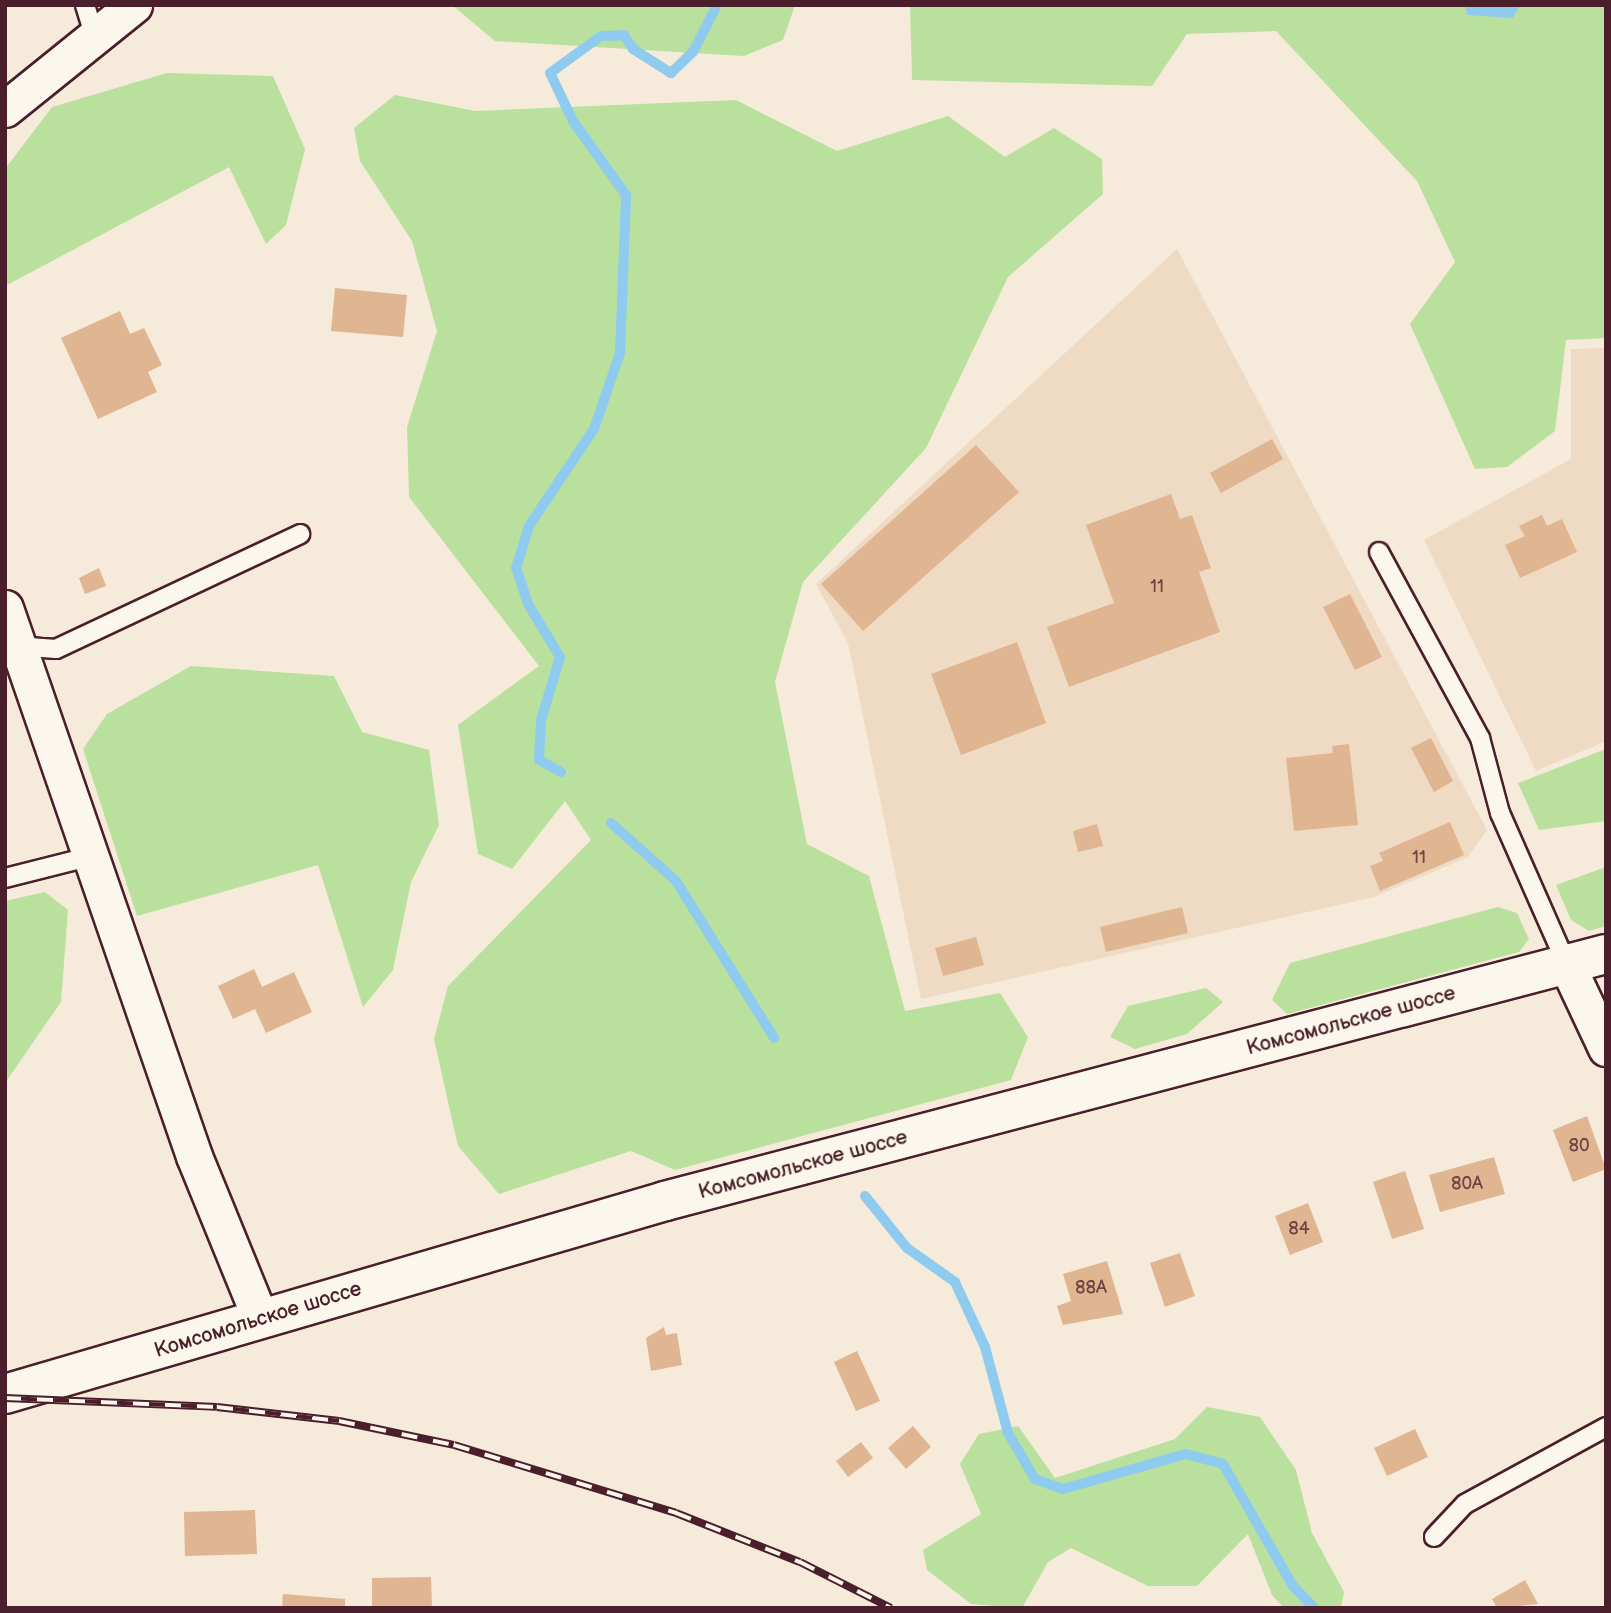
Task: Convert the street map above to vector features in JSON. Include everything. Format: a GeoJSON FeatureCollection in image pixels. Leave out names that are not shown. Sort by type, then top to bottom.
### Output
{"type":"FeatureCollection","features":[{"type":"Feature","properties":{"kind":"main road","name":"Комсомольское шоссе"},"geometry":{"type":"LineString","coordinates":[[5,1394],[678,1197],[1606,954]]}},
{"type":"Feature","properties":{"kind":"street"},"geometry":{"type":"LineString","coordinates":[[5,109],[90,20],[134,5]]}},
{"type":"Feature","properties":{"kind":"street"},"geometry":{"type":"LineString","coordinates":[[5,608],[12,646],[92,856],[194,1156],[260,1318]]}},
{"type":"Feature","properties":{"kind":"street"},"geometry":{"type":"LineString","coordinates":[[1567,965],[1606,1048]]}},
{"type":"Feature","properties":{"kind":"lane"},"geometry":{"type":"LineString","coordinates":[[12,646],[56,649],[300,534]]}},
{"type":"Feature","properties":{"kind":"lane"},"geometry":{"type":"LineString","coordinates":[[1379,552],[1480,738],[1500,813],[1567,965]]}},
{"type":"Feature","properties":{"kind":"lane"},"geometry":{"type":"LineString","coordinates":[[5,878],[92,856]]}},
{"type":"Feature","properties":{"kind":"lane"},"geometry":{"type":"LineString","coordinates":[[1434,1537],[1465,1504],[1606,1427]]}},
{"type":"Feature","properties":{"kind":"shaded area"},"geometry":{"type":"Polygon","coordinates":[[[1177,249],[1487,830],[1468,857],[1374,897],[921,999],[848,643],[816,584],[1177,249]]]}},
{"type":"Feature","properties":{"kind":"shaded area"},"geometry":{"type":"Polygon","coordinates":[[[1606,348],[1606,741],[1536,771],[1424,540],[1571,459],[1571,349],[1606,348]]]}},
{"type":"Feature","properties":{"kind":"green space"},"geometry":{"type":"Polygon","coordinates":[[[452,5],[795,5],[783,40],[744,56],[495,41],[452,5]]]}},
{"type":"Feature","properties":{"kind":"green space"},"geometry":{"type":"Polygon","coordinates":[[[910,5],[1606,5],[1606,338],[1566,340],[1555,431],[1507,467],[1475,469],[1410,324],[1455,262],[1417,181],[1276,31],[1187,34],[1152,86],[912,80],[910,5]]]}},
{"type":"Feature","properties":{"kind":"green space"},"geometry":{"type":"Polygon","coordinates":[[[167,73],[273,76],[305,149],[286,225],[266,244],[229,167],[5,286],[5,169],[52,107],[167,73]]]}},
{"type":"Feature","properties":{"kind":"green space"},"geometry":{"type":"Polygon","coordinates":[[[395,95],[475,111],[736,100],[837,151],[948,116],[1005,157],[1054,128],[1102,159],[1103,194],[1008,277],[926,448],[803,582],[775,682],[807,844],[869,876],[905,1011],[1000,993],[1028,1037],[1011,1080],[675,1170],[631,1151],[499,1194],[458,1146],[434,1039],[448,986],[591,840],[565,801],[512,869],[478,854],[458,725],[539,666],[409,497],[407,427],[437,331],[412,241],[360,161],[354,128],[395,95]]]}},
{"type":"Feature","properties":{"kind":"green space"},"geometry":{"type":"Polygon","coordinates":[[[191,666],[334,676],[362,732],[429,750],[439,825],[411,882],[393,970],[363,1007],[318,865],[137,916],[83,749],[107,714],[191,666]]]}},
{"type":"Feature","properties":{"kind":"green space"},"geometry":{"type":"Polygon","coordinates":[[[1606,749],[1606,821],[1539,830],[1518,783],[1606,749]]]}},
{"type":"Feature","properties":{"kind":"green space"},"geometry":{"type":"Polygon","coordinates":[[[1606,867],[1606,926],[1589,931],[1571,920],[1556,885],[1606,867]]]}},
{"type":"Feature","properties":{"kind":"green space"},"geometry":{"type":"Polygon","coordinates":[[[45,892],[68,910],[61,1002],[5,1083],[5,901],[45,892]]]}},
{"type":"Feature","properties":{"kind":"green space"},"geometry":{"type":"Polygon","coordinates":[[[1498,907],[1517,913],[1529,939],[1519,952],[1287,1014],[1272,1000],[1290,963],[1498,907]]]}},
{"type":"Feature","properties":{"kind":"green space"},"geometry":{"type":"Polygon","coordinates":[[[1206,988],[1223,1002],[1187,1034],[1135,1049],[1110,1037],[1128,1006],[1206,988]]]}},
{"type":"Feature","properties":{"kind":"green space"},"geometry":{"type":"Polygon","coordinates":[[[1207,1407],[1260,1417],[1296,1470],[1312,1533],[1344,1592],[1341,1608],[1284,1608],[1272,1595],[1248,1534],[1197,1586],[1148,1586],[1071,1548],[1048,1562],[1022,1608],[971,1604],[927,1570],[923,1550],[981,1514],[960,1464],[979,1434],[1018,1426],[1055,1478],[1175,1439],[1207,1407]]]}},
{"type":"Feature","properties":{"kind":"water"},"geometry":{"type":"Polygon","coordinates":[[[1465,5],[1520,5],[1513,18],[1467,15],[1465,5]]]}},
{"type":"Feature","properties":{"kind":"building"},"geometry":{"type":"Polygon","coordinates":[[[335,288],[407,295],[403,337],[331,331],[335,288]]]}},
{"type":"Feature","properties":{"kind":"building"},"geometry":{"type":"Polygon","coordinates":[[[120,311],[130,334],[144,328],[162,365],[148,372],[157,392],[98,419],[61,338],[120,311]]]}},
{"type":"Feature","properties":{"kind":"building"},"geometry":{"type":"Polygon","coordinates":[[[1272,439],[1283,459],[1221,493],[1210,473],[1272,439]]]}},
{"type":"Feature","properties":{"kind":"building"},"geometry":{"type":"Polygon","coordinates":[[[976,445],[1019,492],[863,631],[821,584],[976,445]]]}},
{"type":"Feature","properties":{"kind":"building"},"geometry":{"type":"Polygon","coordinates":[[[1171,494],[1180,519],[1192,515],[1211,568],[1199,572],[1220,632],[1069,687],[1047,627],[1114,603],[1086,525],[1171,494]]]}},
{"type":"Feature","properties":{"kind":"building"},"geometry":{"type":"Polygon","coordinates":[[[1542,515],[1547,526],[1562,519],[1577,552],[1520,578],[1505,545],[1525,536],[1519,526],[1542,515]]]}},
{"type":"Feature","properties":{"kind":"building"},"geometry":{"type":"Polygon","coordinates":[[[99,568],[106,586],[85,594],[79,578],[99,568]]]}},
{"type":"Feature","properties":{"kind":"building"},"geometry":{"type":"Polygon","coordinates":[[[1350,594],[1382,657],[1355,670],[1323,607],[1350,594]]]}},
{"type":"Feature","properties":{"kind":"building"},"geometry":{"type":"Polygon","coordinates":[[[1017,642],[1046,723],[961,755],[931,674],[1017,642]]]}},
{"type":"Feature","properties":{"kind":"building"},"geometry":{"type":"Polygon","coordinates":[[[1431,738],[1453,781],[1434,792],[1411,748],[1431,738]]]}},
{"type":"Feature","properties":{"kind":"building"},"geometry":{"type":"Polygon","coordinates":[[[1349,744],[1358,825],[1294,831],[1286,758],[1333,753],[1332,746],[1349,744]]]}},
{"type":"Feature","properties":{"kind":"building"},"geometry":{"type":"Polygon","coordinates":[[[1450,822],[1464,855],[1380,891],[1370,866],[1383,861],[1379,853],[1450,822]]]}},
{"type":"Feature","properties":{"kind":"building"},"geometry":{"type":"Polygon","coordinates":[[[1097,824],[1103,846],[1078,852],[1073,831],[1097,824]]]}},
{"type":"Feature","properties":{"kind":"building"},"geometry":{"type":"Polygon","coordinates":[[[1182,907],[1188,933],[1106,952],[1100,927],[1182,907]]]}},
{"type":"Feature","properties":{"kind":"building"},"geometry":{"type":"Polygon","coordinates":[[[976,937],[984,965],[943,976],[935,948],[976,937]]]}},
{"type":"Feature","properties":{"kind":"building"},"geometry":{"type":"Polygon","coordinates":[[[254,969],[262,987],[294,972],[312,1012],[266,1033],[255,1009],[233,1019],[218,986],[254,969]]]}},
{"type":"Feature","properties":{"kind":"building"},"geometry":{"type":"Polygon","coordinates":[[[1587,1116],[1606,1169],[1573,1182],[1553,1130],[1587,1116]]]}},
{"type":"Feature","properties":{"kind":"building"},"geometry":{"type":"Polygon","coordinates":[[[1494,1157],[1505,1194],[1440,1212],[1429,1175],[1494,1157]]]}},
{"type":"Feature","properties":{"kind":"building"},"geometry":{"type":"Polygon","coordinates":[[[1405,1171],[1424,1229],[1392,1239],[1373,1182],[1405,1171]]]}},
{"type":"Feature","properties":{"kind":"building"},"geometry":{"type":"Polygon","coordinates":[[[1308,1203],[1323,1242],[1290,1255],[1275,1216],[1308,1203]]]}},
{"type":"Feature","properties":{"kind":"building"},"geometry":{"type":"Polygon","coordinates":[[[1180,1253],[1195,1296],[1165,1307],[1150,1263],[1180,1253]]]}},
{"type":"Feature","properties":{"kind":"building"},"geometry":{"type":"Polygon","coordinates":[[[1107,1261],[1123,1314],[1063,1325],[1057,1306],[1071,1301],[1063,1274],[1107,1261]]]}},
{"type":"Feature","properties":{"kind":"building"},"geometry":{"type":"Polygon","coordinates":[[[664,1327],[666,1335],[677,1333],[682,1365],[651,1371],[646,1338],[664,1327]]]}},
{"type":"Feature","properties":{"kind":"building"},"geometry":{"type":"Polygon","coordinates":[[[857,1351],[880,1401],[856,1411],[834,1362],[857,1351]]]}},
{"type":"Feature","properties":{"kind":"building"},"geometry":{"type":"Polygon","coordinates":[[[913,1426],[931,1447],[906,1469],[888,1448],[913,1426]]]}},
{"type":"Feature","properties":{"kind":"building"},"geometry":{"type":"Polygon","coordinates":[[[1415,1429],[1428,1457],[1387,1476],[1374,1448],[1415,1429]]]}},
{"type":"Feature","properties":{"kind":"building"},"geometry":{"type":"Polygon","coordinates":[[[861,1442],[873,1458],[848,1477],[836,1461],[861,1442]]]}},
{"type":"Feature","properties":{"kind":"building"},"geometry":{"type":"Polygon","coordinates":[[[255,1510],[257,1554],[185,1556],[184,1512],[255,1510]]]}},
{"type":"Feature","properties":{"kind":"building"},"geometry":{"type":"Polygon","coordinates":[[[431,1577],[432,1608],[372,1608],[372,1578],[431,1577]]]}},
{"type":"Feature","properties":{"kind":"building"},"geometry":{"type":"Polygon","coordinates":[[[1525,1580],[1538,1604],[1497,1608],[1492,1599],[1525,1580]]]}},
{"type":"Feature","properties":{"kind":"building"},"geometry":{"type":"Polygon","coordinates":[[[283,1594],[345,1599],[345,1608],[282,1608],[283,1594]]]}},
{"type":"Feature","properties":{"kind":"waterway"},"geometry":{"type":"LineString","coordinates":[[561,772],[539,760],[541,720],[560,657],[528,604],[516,568],[529,526],[594,429],[620,353],[626,195],[573,121],[550,73],[601,36],[624,35],[633,49],[671,73],[693,52],[717,5]]}},
{"type":"Feature","properties":{"kind":"waterway"},"geometry":{"type":"LineString","coordinates":[[611,823],[676,881],[774,1038]]}},
{"type":"Feature","properties":{"kind":"waterway"},"geometry":{"type":"LineString","coordinates":[[865,1196],[907,1248],[955,1282],[985,1347],[1008,1433],[1035,1479],[1063,1489],[1186,1454],[1223,1464],[1293,1586],[1314,1608]]}},
{"type":"Feature","properties":{"kind":"railway"},"geometry":{"type":"LineString","coordinates":[[5,1398],[217,1407],[339,1421],[454,1445],[676,1513],[800,1562],[891,1608]]}}]}
